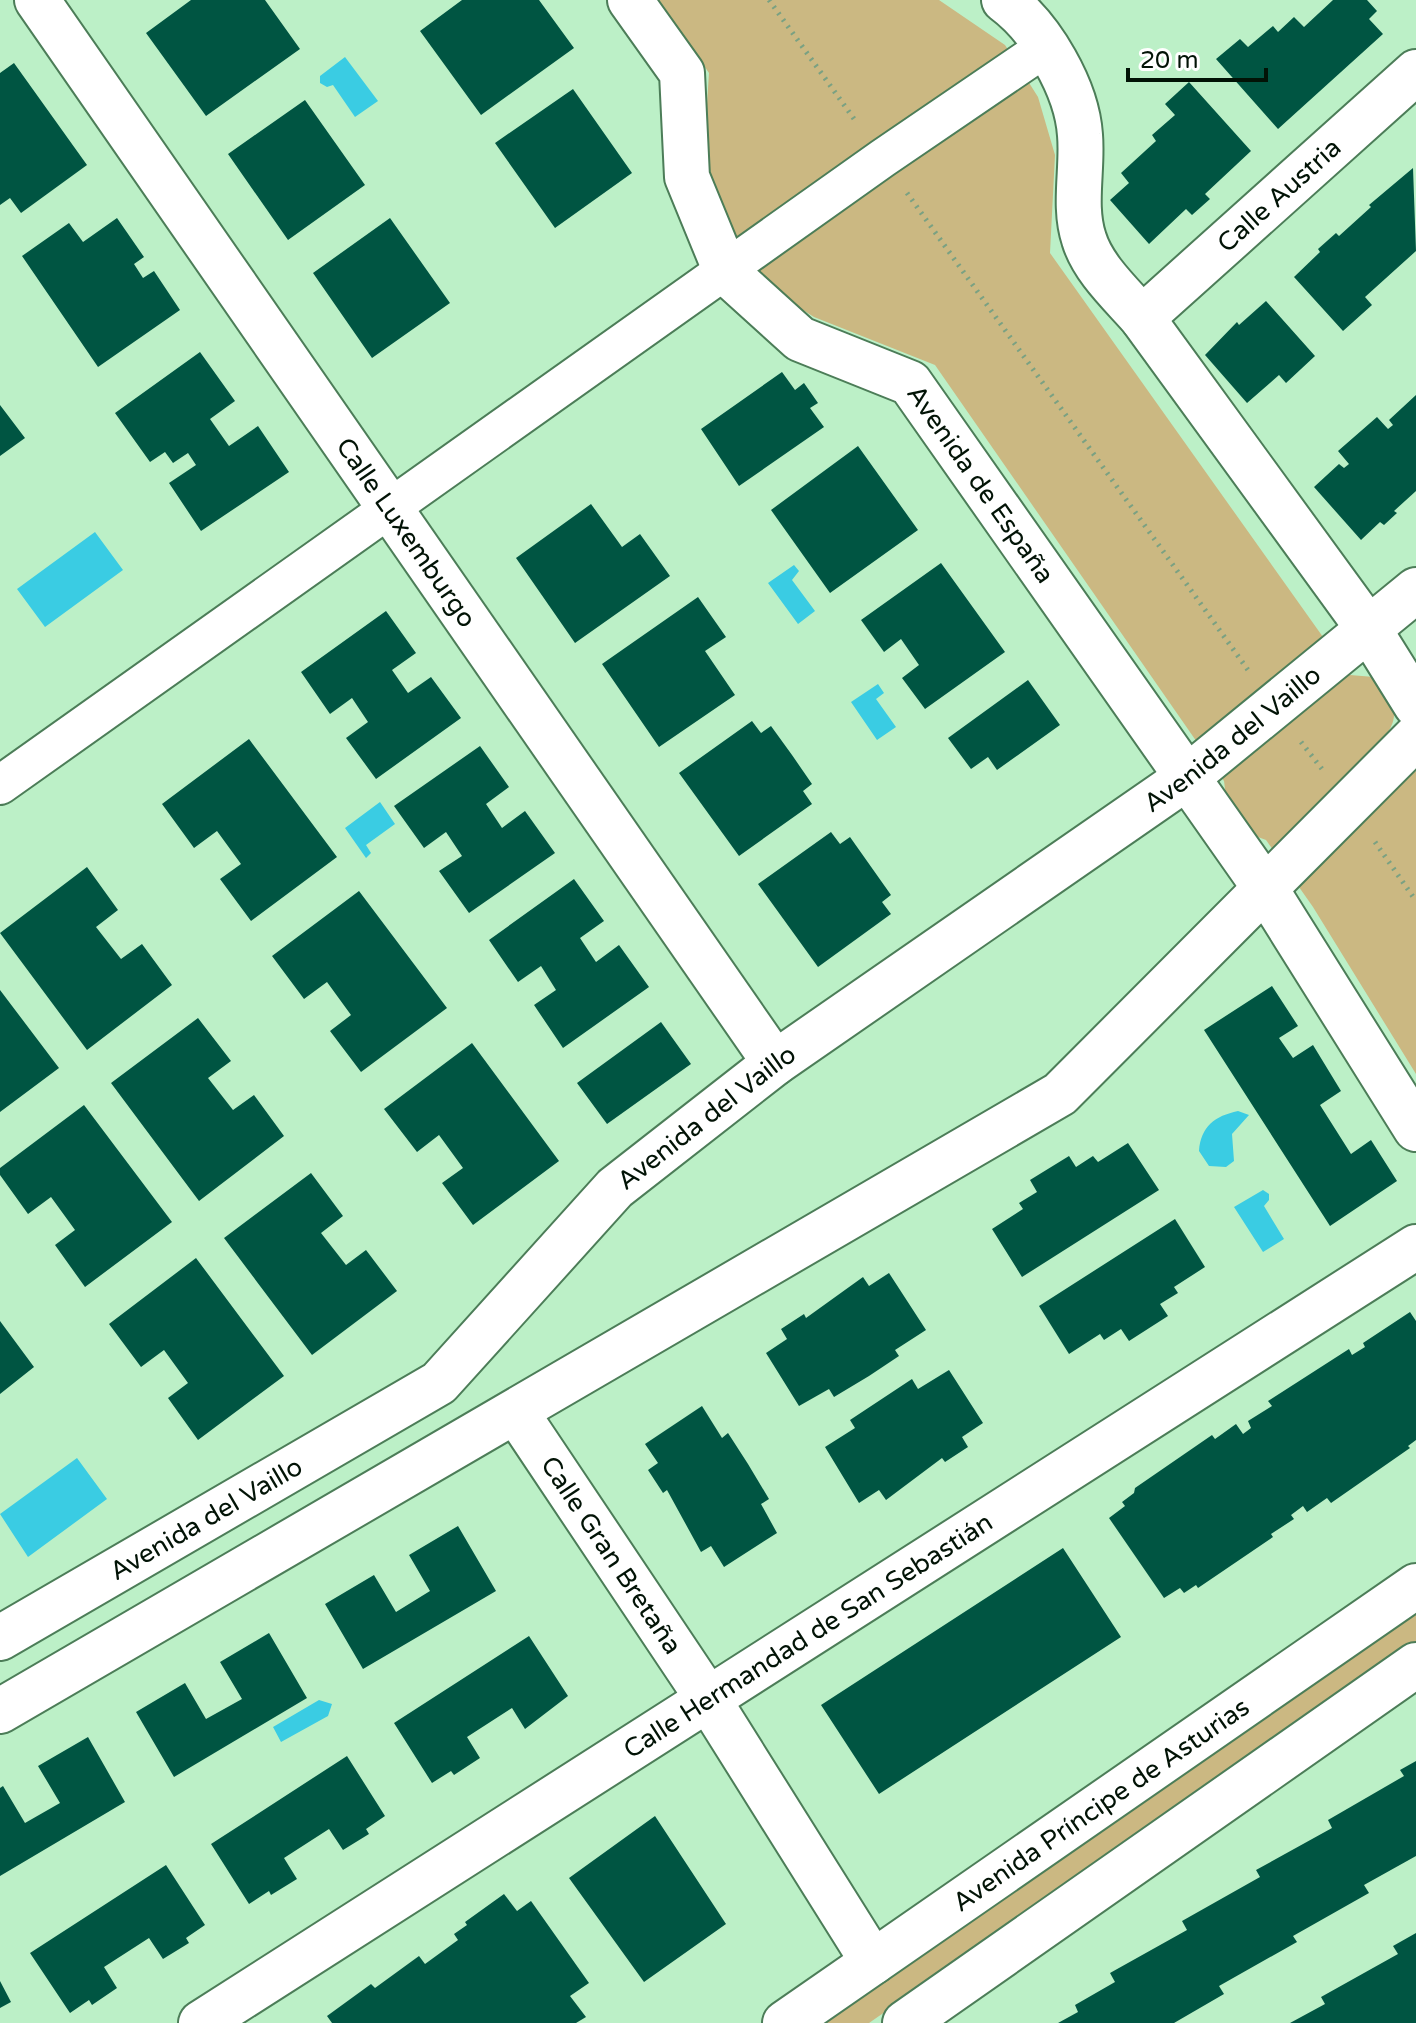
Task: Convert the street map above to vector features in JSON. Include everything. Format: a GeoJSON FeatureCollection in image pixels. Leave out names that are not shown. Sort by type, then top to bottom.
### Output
{"type":"FeatureCollection","features":[{"type":"Feature","properties":{"kind":"street","name":"Calle Luxemburgo"},"geometry":{"type":"LineString","coordinates":[[37,0],[775,1063]]}},
{"type":"Feature","properties":{"kind":"street","name":"Avenida de España"},"geometry":{"type":"LineString","coordinates":[[630,0],[682,73],[687,177],[726,272],[800,339],[910,383],[1185,779],[1265,888],[1416,1129]]}},
{"type":"Feature","properties":{"kind":"street"},"geometry":{"type":"LineString","coordinates":[[1004,0],[1046,47],[1072,89],[1080,135],[1079,189],[1084,239],[1104,273],[1142,318],[1370,631],[1416,705]]}},
{"type":"Feature","properties":{"kind":"street"},"geometry":{"type":"LineString","coordinates":[[0,785],[883,158],[1046,47]]}},
{"type":"Feature","properties":{"kind":"street","name":"Calle Austria"},"geometry":{"type":"LineString","coordinates":[[1142,318],[1416,72]]}},
{"type":"Feature","properties":{"kind":"street","name":"Avenida del Vaillo"},"geometry":{"type":"LineString","coordinates":[[0,1638],[439,1383],[615,1188],[775,1063],[1185,779],[1370,631],[1416,590]]}},
{"type":"Feature","properties":{"kind":"street"},"geometry":{"type":"LineString","coordinates":[[0,1711],[1060,1094],[1416,737]]}},
{"type":"Feature","properties":{"kind":"street","name":"Calle Hermandad de San Sebastián"},"geometry":{"type":"LineString","coordinates":[[201,2023],[1416,1247]]}},
{"type":"Feature","properties":{"kind":"street","name":"Calle Gran Bretaña"},"geometry":{"type":"LineString","coordinates":[[516,1412],[708,1699],[873,1962]]}},
{"type":"Feature","properties":{"kind":"street","name":"Avenida Príncipe de Asturias"},"geometry":{"type":"LineString","coordinates":[[785,2023],[1416,1586]]}},
{"type":"Feature","properties":{"kind":"street"},"geometry":{"type":"LineString","coordinates":[[915,2020],[1416,1665]]}},
{"type":"Feature","properties":{"kind":"path"},"geometry":{"type":"LineString","coordinates":[[769,0],[1416,901]]}},
{"type":"Feature","properties":{"kind":"shaded area"},"geometry":{"type":"Polygon","coordinates":[[[659,0],[939,0],[1005,45],[1038,97],[1055,155],[1050,253],[1350,675],[1374,677],[1392,703],[1394,716],[1388,732],[1416,772],[1416,1074],[1313,907],[1266,840],[1247,833],[1227,805],[1224,781],[935,365],[814,317],[760,283],[725,233],[703,166],[709,73],[659,0]]]}},
{"type":"Feature","properties":{"kind":"shaded area"},"geometry":{"type":"Polygon","coordinates":[[[1416,1606],[1416,1643],[869,2023],[818,2023],[1416,1606]]]}},
{"type":"Feature","properties":{"kind":"water"},"geometry":{"type":"Polygon","coordinates":[[[345,57],[378,101],[355,117],[333,85],[327,87],[320,83],[320,76],[345,57]]]}},
{"type":"Feature","properties":{"kind":"water"},"geometry":{"type":"Polygon","coordinates":[[[95,532],[123,570],[45,627],[17,589],[95,532]]]}},
{"type":"Feature","properties":{"kind":"water"},"geometry":{"type":"Polygon","coordinates":[[[794,565],[799,571],[792,580],[815,611],[798,624],[768,583],[794,565]]]}},
{"type":"Feature","properties":{"kind":"water"},"geometry":{"type":"Polygon","coordinates":[[[878,684],[884,693],[876,699],[896,727],[877,740],[851,702],[878,684]]]}},
{"type":"Feature","properties":{"kind":"water"},"geometry":{"type":"Polygon","coordinates":[[[380,802],[395,824],[366,845],[371,853],[366,858],[345,828],[380,802]]]}},
{"type":"Feature","properties":{"kind":"water"},"geometry":{"type":"Polygon","coordinates":[[[1238,1111],[1249,1115],[1232,1134],[1234,1161],[1226,1167],[1209,1166],[1199,1151],[1206,1129],[1216,1119],[1238,1111]]]}},
{"type":"Feature","properties":{"kind":"water"},"geometry":{"type":"Polygon","coordinates":[[[1263,1190],[1269,1194],[1264,1206],[1284,1239],[1263,1252],[1234,1207],[1263,1190]]]}},
{"type":"Feature","properties":{"kind":"water"},"geometry":{"type":"Polygon","coordinates":[[[77,1458],[107,1499],[28,1557],[0,1514],[77,1458]]]}},
{"type":"Feature","properties":{"kind":"water"},"geometry":{"type":"Polygon","coordinates":[[[319,1700],[332,1704],[328,1716],[281,1742],[273,1727],[319,1700]]]}},
{"type":"Feature","properties":{"kind":"building"},"geometry":{"type":"Polygon","coordinates":[[[191,0],[265,0],[300,49],[206,116],[146,33],[191,0]]]}},
{"type":"Feature","properties":{"kind":"building"},"geometry":{"type":"Polygon","coordinates":[[[462,0],[539,0],[574,48],[481,115],[420,31],[462,0]]]}},
{"type":"Feature","properties":{"kind":"building"},"geometry":{"type":"Polygon","coordinates":[[[1333,0],[1367,0],[1377,11],[1369,19],[1383,34],[1278,129],[1216,59],[1240,39],[1248,47],[1273,26],[1278,32],[1294,17],[1304,27],[1333,0]]]}},
{"type":"Feature","properties":{"kind":"building"},"geometry":{"type":"Polygon","coordinates":[[[14,63],[87,165],[21,213],[10,198],[0,205],[0,73],[14,63]]]}},
{"type":"Feature","properties":{"kind":"building"},"geometry":{"type":"Polygon","coordinates":[[[1189,82],[1251,151],[1205,194],[1210,199],[1192,215],[1186,209],[1149,244],[1110,200],[1129,183],[1121,173],[1156,141],[1152,135],[1175,115],[1165,104],[1189,82]]]}},
{"type":"Feature","properties":{"kind":"building"},"geometry":{"type":"Polygon","coordinates":[[[573,89],[632,173],[555,228],[495,143],[573,89]]]}},
{"type":"Feature","properties":{"kind":"building"},"geometry":{"type":"Polygon","coordinates":[[[305,100],[365,185],[288,240],[228,154],[305,100]]]}},
{"type":"Feature","properties":{"kind":"building"},"geometry":{"type":"Polygon","coordinates":[[[1413,168],[1416,251],[1365,297],[1372,305],[1343,331],[1294,277],[1320,252],[1318,249],[1336,233],[1339,236],[1371,207],[1369,205],[1413,168]]]}},
{"type":"Feature","properties":{"kind":"building"},"geometry":{"type":"Polygon","coordinates":[[[117,218],[144,257],[134,264],[143,278],[154,271],[180,310],[98,367],[22,256],[69,223],[83,242],[117,218]]]}},
{"type":"Feature","properties":{"kind":"building"},"geometry":{"type":"Polygon","coordinates":[[[390,218],[450,303],[372,358],[313,273],[390,218]]]}},
{"type":"Feature","properties":{"kind":"building"},"geometry":{"type":"Polygon","coordinates":[[[1266,301],[1315,356],[1286,383],[1279,375],[1247,403],[1205,355],[1237,322],[1239,325],[1266,301]]]}},
{"type":"Feature","properties":{"kind":"building"},"geometry":{"type":"Polygon","coordinates":[[[200,352],[235,401],[210,419],[229,446],[258,426],[289,472],[201,531],[169,483],[196,465],[188,453],[173,463],[165,452],[150,462],[115,413],[200,352]]]}},
{"type":"Feature","properties":{"kind":"building"},"geometry":{"type":"Polygon","coordinates":[[[782,372],[795,390],[804,383],[818,403],[810,408],[824,427],[739,486],[701,429],[782,372]]]}},
{"type":"Feature","properties":{"kind":"building"},"geometry":{"type":"Polygon","coordinates":[[[1416,395],[1416,491],[1384,525],[1380,522],[1361,540],[1314,487],[1339,464],[1344,468],[1349,464],[1338,451],[1377,417],[1388,429],[1393,425],[1389,420],[1416,395]]]}},
{"type":"Feature","properties":{"kind":"building"},"geometry":{"type":"Polygon","coordinates":[[[0,405],[25,438],[0,456],[0,405]]]}},
{"type":"Feature","properties":{"kind":"building"},"geometry":{"type":"Polygon","coordinates":[[[858,446],[918,530],[830,593],[771,510],[858,446]]]}},
{"type":"Feature","properties":{"kind":"building"},"geometry":{"type":"Polygon","coordinates":[[[591,504],[622,547],[640,534],[670,576],[575,643],[516,558],[591,504]]]}},
{"type":"Feature","properties":{"kind":"building"},"geometry":{"type":"Polygon","coordinates":[[[941,563],[1005,652],[925,709],[902,678],[919,665],[901,639],[884,652],[861,620],[941,563]]]}},
{"type":"Feature","properties":{"kind":"building"},"geometry":{"type":"Polygon","coordinates":[[[698,597],[726,637],[705,651],[735,695],[659,747],[602,664],[698,597]]]}},
{"type":"Feature","properties":{"kind":"building"},"geometry":{"type":"Polygon","coordinates":[[[386,611],[416,653],[392,670],[408,693],[431,677],[461,718],[376,779],[346,738],[368,722],[352,698],[330,714],[301,672],[386,611]]]}},
{"type":"Feature","properties":{"kind":"building"},"geometry":{"type":"Polygon","coordinates":[[[1028,680],[1060,725],[997,770],[988,757],[971,769],[948,738],[1028,680]]]}},
{"type":"Feature","properties":{"kind":"building"},"geometry":{"type":"Polygon","coordinates":[[[752,721],[761,733],[771,726],[792,755],[812,784],[803,791],[812,804],[739,856],[679,773],[752,721]]]}},
{"type":"Feature","properties":{"kind":"building"},"geometry":{"type":"Polygon","coordinates":[[[249,739],[337,857],[251,921],[220,879],[241,864],[217,831],[194,848],[162,804],[249,739]]]}},
{"type":"Feature","properties":{"kind":"building"},"geometry":{"type":"Polygon","coordinates":[[[480,746],[509,787],[486,804],[502,828],[525,811],[555,853],[469,913],[439,871],[462,856],[446,832],[424,848],[394,806],[480,746]]]}},
{"type":"Feature","properties":{"kind":"building"},"geometry":{"type":"Polygon","coordinates":[[[831,832],[840,844],[850,837],[891,895],[882,902],[891,914],[818,967],[758,884],[831,832]]]}},
{"type":"Feature","properties":{"kind":"building"},"geometry":{"type":"Polygon","coordinates":[[[87,867],[118,910],[96,927],[121,959],[142,944],[172,985],[87,1050],[0,933],[87,867]]]}},
{"type":"Feature","properties":{"kind":"building"},"geometry":{"type":"Polygon","coordinates":[[[574,879],[604,921],[580,938],[596,962],[619,945],[649,987],[563,1048],[534,1005],[556,990],[541,966],[518,982],[489,940],[574,879]]]}},
{"type":"Feature","properties":{"kind":"building"},"geometry":{"type":"Polygon","coordinates":[[[359,891],[447,1008],[361,1072],[330,1031],[351,1015],[327,982],[304,999],[272,956],[359,891]]]}},
{"type":"Feature","properties":{"kind":"building"},"geometry":{"type":"Polygon","coordinates":[[[1272,986],[1298,1026],[1279,1038],[1293,1058],[1313,1045],[1341,1091],[1320,1105],[1351,1154],[1371,1140],[1397,1181],[1330,1226],[1204,1030],[1272,986]]]}},
{"type":"Feature","properties":{"kind":"building"},"geometry":{"type":"Polygon","coordinates":[[[0,990],[59,1068],[0,1112],[0,990]]]}},
{"type":"Feature","properties":{"kind":"building"},"geometry":{"type":"Polygon","coordinates":[[[198,1018],[231,1061],[208,1078],[233,1110],[254,1095],[284,1136],[199,1201],[111,1083],[198,1018]]]}},
{"type":"Feature","properties":{"kind":"building"},"geometry":{"type":"Polygon","coordinates":[[[661,1022],[691,1064],[607,1124],[577,1083],[661,1022]]]}},
{"type":"Feature","properties":{"kind":"building"},"geometry":{"type":"Polygon","coordinates":[[[472,1043],[559,1161],[473,1225],[442,1183],[463,1168],[439,1135],[417,1152],[384,1109],[472,1043]]]}},
{"type":"Feature","properties":{"kind":"building"},"geometry":{"type":"Polygon","coordinates":[[[84,1105],[172,1222],[85,1287],[55,1245],[75,1230],[51,1197],[28,1214],[0,1175],[0,1168],[84,1105]]]}},
{"type":"Feature","properties":{"kind":"building"},"geometry":{"type":"Polygon","coordinates":[[[1128,1143],[1159,1190],[1022,1277],[992,1229],[1023,1209],[1019,1203],[1037,1192],[1030,1180],[1069,1156],[1076,1167],[1093,1156],[1098,1162],[1128,1143]]]}},
{"type":"Feature","properties":{"kind":"building"},"geometry":{"type":"Polygon","coordinates":[[[311,1173],[343,1216],[321,1233],[346,1265],[366,1250],[397,1291],[312,1355],[224,1238],[311,1173]]]}},
{"type":"Feature","properties":{"kind":"building"},"geometry":{"type":"Polygon","coordinates":[[[1175,1219],[1205,1267],[1174,1287],[1178,1293],[1160,1304],[1168,1316],[1129,1341],[1121,1329],[1104,1340],[1100,1334],[1069,1354],[1039,1306],[1175,1219]]]}},
{"type":"Feature","properties":{"kind":"building"},"geometry":{"type":"Polygon","coordinates":[[[196,1258],[284,1376],[198,1440],[168,1398],[188,1383],[164,1350],[141,1367],[109,1324],[196,1258]]]}},
{"type":"Feature","properties":{"kind":"building"},"geometry":{"type":"Polygon","coordinates":[[[889,1273],[926,1330],[895,1350],[899,1356],[834,1397],[829,1389],[799,1406],[766,1353],[787,1339],[781,1329],[804,1314],[806,1318],[863,1277],[869,1286],[889,1273]]]}},
{"type":"Feature","properties":{"kind":"building"},"geometry":{"type":"Polygon","coordinates":[[[1410,1312],[1416,1321],[1416,1440],[1408,1446],[1410,1448],[1331,1503],[1327,1498],[1307,1512],[1303,1506],[1291,1515],[1294,1519],[1271,1534],[1273,1537],[1198,1588],[1196,1585],[1184,1593],[1180,1588],[1164,1598],[1109,1518],[1125,1506],[1122,1502],[1134,1493],[1135,1488],[1212,1435],[1215,1439],[1236,1424],[1243,1434],[1251,1428],[1248,1421],[1272,1406],[1268,1401],[1349,1349],[1352,1355],[1365,1347],[1363,1343],[1410,1312]]]}},
{"type":"Feature","properties":{"kind":"building"},"geometry":{"type":"Polygon","coordinates":[[[0,1321],[34,1367],[0,1394],[0,1321]]]}},
{"type":"Feature","properties":{"kind":"building"},"geometry":{"type":"Polygon","coordinates":[[[949,1370],[983,1423],[962,1437],[968,1447],[945,1462],[942,1458],[886,1500],[879,1490],[859,1503],[825,1447],[855,1428],[850,1420],[912,1379],[918,1389],[949,1370]]]}},
{"type":"Feature","properties":{"kind":"building"},"geometry":{"type":"Polygon","coordinates":[[[702,1406],[722,1438],[728,1433],[769,1499],[761,1504],[777,1533],[724,1567],[711,1546],[701,1552],[667,1490],[663,1493],[648,1470],[658,1463],[645,1444],[702,1406]]]}},
{"type":"Feature","properties":{"kind":"building"},"geometry":{"type":"Polygon","coordinates":[[[458,1526],[496,1591],[363,1669],[325,1604],[374,1575],[396,1612],[430,1591],[409,1555],[458,1526]]]}},
{"type":"Feature","properties":{"kind":"building"},"geometry":{"type":"Polygon","coordinates":[[[1063,1548],[1121,1637],[879,1794],[821,1705],[1063,1548]]]}},
{"type":"Feature","properties":{"kind":"building"},"geometry":{"type":"Polygon","coordinates":[[[269,1633],[307,1698],[174,1777],[136,1712],[185,1683],[206,1719],[242,1699],[220,1662],[269,1633]]]}},
{"type":"Feature","properties":{"kind":"building"},"geometry":{"type":"Polygon","coordinates":[[[529,1636],[568,1696],[525,1729],[512,1708],[467,1737],[480,1758],[454,1775],[451,1771],[432,1783],[394,1723],[529,1636]]]}},
{"type":"Feature","properties":{"kind":"building"},"geometry":{"type":"Polygon","coordinates":[[[88,1737],[125,1802],[0,1876],[0,1788],[3,1786],[25,1823],[60,1803],[38,1766],[88,1737]]]}},
{"type":"Feature","properties":{"kind":"building"},"geometry":{"type":"Polygon","coordinates":[[[347,1756],[385,1816],[366,1829],[369,1834],[343,1850],[329,1829],[284,1858],[297,1879],[249,1904],[211,1844],[347,1756]]]}},
{"type":"Feature","properties":{"kind":"building"},"geometry":{"type":"Polygon","coordinates":[[[1416,1761],[1416,1856],[1364,1885],[1369,1893],[1293,1936],[1297,1942],[1219,1986],[1224,1994],[1174,2023],[1058,2023],[1078,2012],[1075,2005],[1115,1982],[1110,1973],[1187,1930],[1182,1921],[1260,1877],[1256,1870],[1332,1828],[1328,1820],[1404,1776],[1400,1770],[1416,1761]]]}},
{"type":"Feature","properties":{"kind":"building"},"geometry":{"type":"Polygon","coordinates":[[[655,1816],[726,1924],[644,1982],[569,1878],[655,1816]]]}},
{"type":"Feature","properties":{"kind":"building"},"geometry":{"type":"Polygon","coordinates":[[[166,1865],[205,1925],[186,1938],[189,1943],[163,1959],[149,1938],[104,1967],[117,1988],[92,2005],[89,2000],[70,2013],[30,1953],[166,1865]]]}},
{"type":"Feature","properties":{"kind":"building"},"geometry":{"type":"Polygon","coordinates":[[[504,1894],[517,1911],[531,1901],[589,1983],[570,1996],[586,2017],[576,2023],[332,2023],[327,2016],[371,1984],[375,1988],[419,1956],[425,1964],[458,1940],[454,1934],[467,1925],[465,1922],[504,1894]]]}},
{"type":"Feature","properties":{"kind":"building"},"geometry":{"type":"Polygon","coordinates":[[[1416,1933],[1416,2023],[1290,2023],[1325,2004],[1321,1997],[1398,1954],[1393,1946],[1416,1933]]]}},
{"type":"Feature","properties":{"kind":"building"},"geometry":{"type":"Polygon","coordinates":[[[0,1981],[11,2002],[0,2008],[0,1981]]]}}]}
